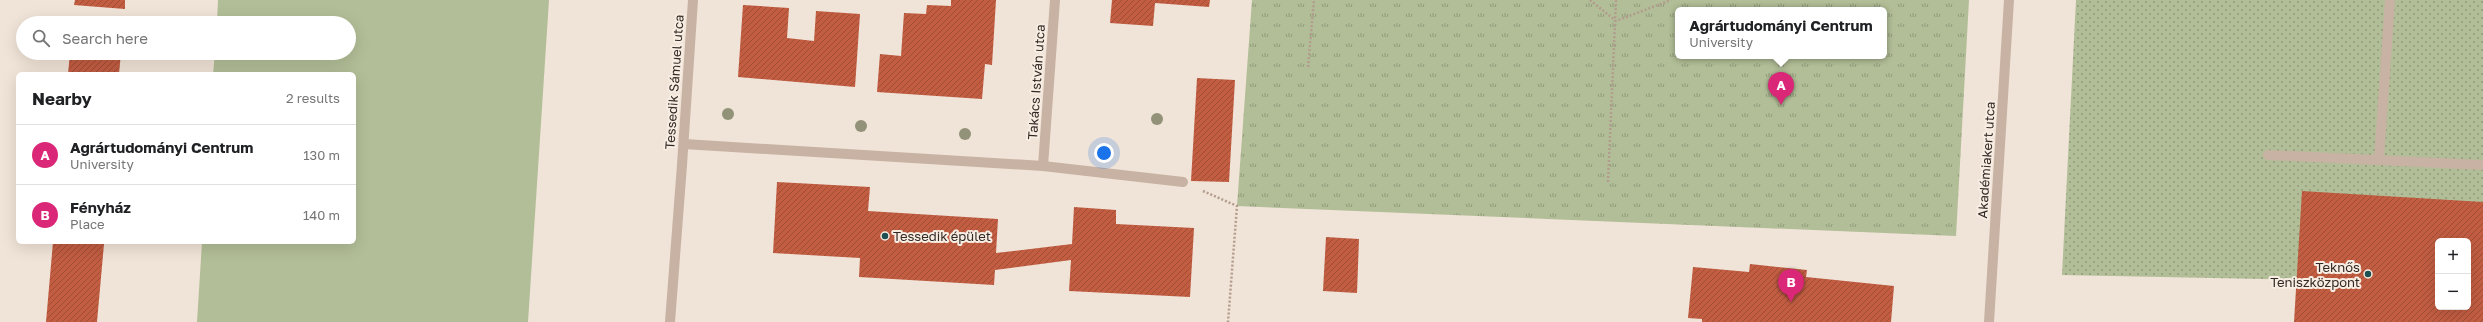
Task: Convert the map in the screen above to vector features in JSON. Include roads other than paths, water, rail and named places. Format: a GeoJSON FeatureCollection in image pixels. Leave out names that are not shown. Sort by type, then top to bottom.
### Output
{"type":"FeatureCollection","features":[{"type":"Feature","properties":{"kind":"street","name":"Tessedik Sámuel utca"},"geometry":{"type":"LineString","coordinates":[[670,322],[684,144],[693,0]]}},
{"type":"Feature","properties":{"kind":"street","name":"Takács István utca"},"geometry":{"type":"LineString","coordinates":[[1043,166],[1055,0]]}},
{"type":"Feature","properties":{"kind":"street","name":"Akadémiakert utca"},"geometry":{"type":"LineString","coordinates":[[1989,322],[2009,0]]}},
{"type":"Feature","properties":{"kind":"street"},"geometry":{"type":"LineString","coordinates":[[2379,160],[2390,0]]}},
{"type":"Feature","properties":{"kind":"street"},"geometry":{"type":"LineString","coordinates":[[684,144],[1043,166],[1183,182]]}},
{"type":"Feature","properties":{"kind":"street"},"geometry":{"type":"LineString","coordinates":[[2268,154],[2483,164]]}},
{"type":"Feature","properties":{"kind":"place","name":"Agrártudományi Centrum"},"geometry":{"type":"Point","coordinates":[1781,105]}},
{"type":"Feature","properties":{"kind":"place","name":"Tessedik épület"},"geometry":{"type":"Point","coordinates":[885,236]}},
{"type":"Feature","properties":{"kind":"place","name":"Teknős Teniszközpont"},"geometry":{"type":"Point","coordinates":[2368,274]}},
{"type":"Feature","properties":{"kind":"place","name":"Fényház"},"geometry":{"type":"Point","coordinates":[1791,302]}}]}
